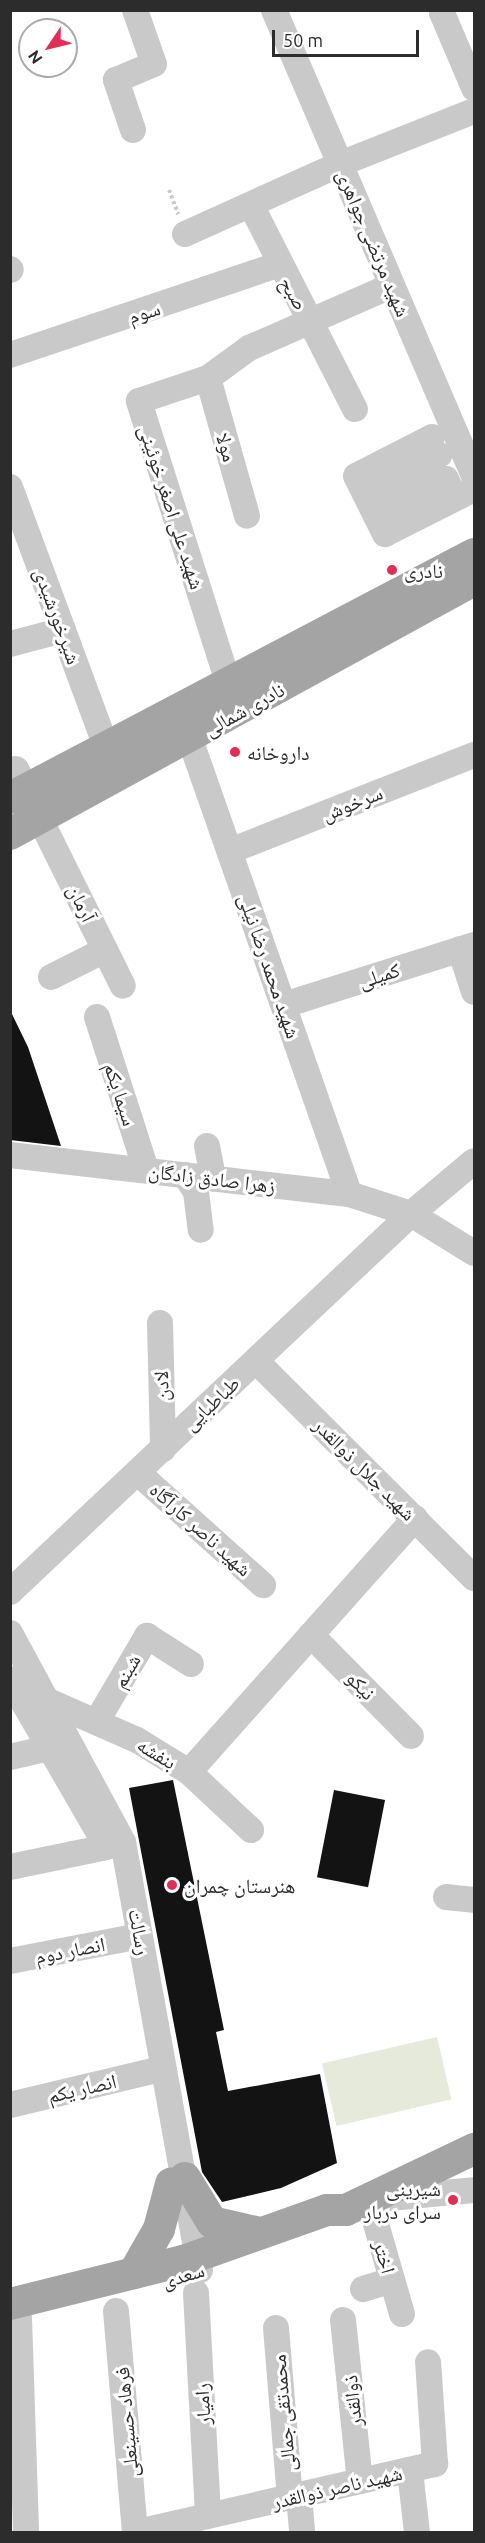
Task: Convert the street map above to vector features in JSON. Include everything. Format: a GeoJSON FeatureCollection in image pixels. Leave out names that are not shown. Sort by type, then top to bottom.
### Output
{"type":"FeatureCollection","features":[{"type":"Feature","properties":{"kind":"main road","name":"نادری شمالی"},"geometry":{"type":"LineString","coordinates":[[18,785],[106,746],[474,554]]}},
{"type":"Feature","properties":{"kind":"main road","name":"نادری شمالی"},"geometry":{"type":"LineString","coordinates":[[10,834],[190,739],[474,579]]}},
{"type":"Feature","properties":{"kind":"main road","name":"سعدی"},"geometry":{"type":"LineString","coordinates":[[13,2314],[192,2271],[333,2223],[357,2205],[474,2149]]}},
{"type":"Feature","properties":{"kind":"main road"},"geometry":{"type":"LineString","coordinates":[[134,2273],[159,2229],[178,2181],[212,2222],[264,2234]]}},
{"type":"Feature","properties":{"kind":"main road","name":"سعدی"},"geometry":{"type":"LineString","coordinates":[[13,2314],[134,2273],[192,2271],[264,2234],[327,2211],[357,2205]]}},
{"type":"Feature","properties":{"kind":"street"},"geometry":{"type":"LineString","coordinates":[[133,130],[116,80],[154,64],[135,10]]}},
{"type":"Feature","properties":{"kind":"street","name":"شهید مرتضی جواهری"},"geometry":{"type":"LineString","coordinates":[[274,10],[474,476]]}},
{"type":"Feature","properties":{"kind":"street"},"geometry":{"type":"LineString","coordinates":[[442,13],[474,88]]}},
{"type":"Feature","properties":{"kind":"street"},"geometry":{"type":"LineString","coordinates":[[185,234],[340,164],[474,111]]}},
{"type":"Feature","properties":{"kind":"street","name":"صبح"},"geometry":{"type":"LineString","coordinates":[[251,205],[277,265],[311,321],[356,409]]}},
{"type":"Feature","properties":{"kind":"street","name":"سوم"},"geometry":{"type":"LineString","coordinates":[[10,355],[277,265]]}},
{"type":"Feature","properties":{"kind":"street"},"geometry":{"type":"LineString","coordinates":[[208,378],[249,348],[391,286]]}},
{"type":"Feature","properties":{"kind":"street","name":"مولا"},"geometry":{"type":"LineString","coordinates":[[208,378],[247,516]]}},
{"type":"Feature","properties":{"kind":"street","name":"شهید علی اصغر خوئینی"},"geometry":{"type":"LineString","coordinates":[[208,378],[138,402],[228,682]]}},
{"type":"Feature","properties":{"kind":"street"},"geometry":{"type":"LineString","coordinates":[[435,446],[356,476],[385,534],[465,494]]}},
{"type":"Feature","properties":{"kind":"street","name":"شیرخورشیدی"},"geometry":{"type":"LineString","coordinates":[[10,487],[106,746]]}},
{"type":"Feature","properties":{"kind":"street"},"geometry":{"type":"LineString","coordinates":[[10,644],[63,630]]}},
{"type":"Feature","properties":{"kind":"street","name":"شهید محمد رضا نیلی"},"geometry":{"type":"LineString","coordinates":[[190,739],[350,1194]]}},
{"type":"Feature","properties":{"kind":"street","name":"سرخوش"},"geometry":{"type":"LineString","coordinates":[[230,851],[474,754]]}},
{"type":"Feature","properties":{"kind":"street","name":"آرمان"},"geometry":{"type":"LineString","coordinates":[[40,819],[123,986]]}},
{"type":"Feature","properties":{"kind":"street"},"geometry":{"type":"LineString","coordinates":[[467,947],[474,992]]}},
{"type":"Feature","properties":{"kind":"street","name":"کمیلی"},"geometry":{"type":"LineString","coordinates":[[284,1005],[467,947]]}},
{"type":"Feature","properties":{"kind":"street"},"geometry":{"type":"LineString","coordinates":[[51,977],[105,950]]}},
{"type":"Feature","properties":{"kind":"street","name":"سیما یکم"},"geometry":{"type":"LineString","coordinates":[[97,1017],[146,1170]]}},
{"type":"Feature","properties":{"kind":"street"},"geometry":{"type":"LineString","coordinates":[[207,1146],[213,1178]]}},
{"type":"Feature","properties":{"kind":"street","name":"زهرا صادق زادگان"},"geometry":{"type":"LineString","coordinates":[[10,1155],[350,1194],[411,1214],[474,1253]]}},
{"type":"Feature","properties":{"kind":"street","name":"طباطبایی"},"geometry":{"type":"LineString","coordinates":[[10,1592],[411,1214],[474,1161]]}},
{"type":"Feature","properties":{"kind":"street"},"geometry":{"type":"LineString","coordinates":[[185,1175],[196,1192],[201,1230]]}},
{"type":"Feature","properties":{"kind":"street","name":"لادن"},"geometry":{"type":"LineString","coordinates":[[159,1323],[163,1449]]}},
{"type":"Feature","properties":{"kind":"street","name":"شهید جلال ذوالقدر"},"geometry":{"type":"LineString","coordinates":[[256,1360],[474,1578]]}},
{"type":"Feature","properties":{"kind":"street","name":"شهید ناصر کارآگاه"},"geometry":{"type":"LineString","coordinates":[[138,1473],[263,1585]]}},
{"type":"Feature","properties":{"kind":"street"},"geometry":{"type":"LineString","coordinates":[[189,1772],[415,1518]]}},
{"type":"Feature","properties":{"kind":"street","name":"رسالت"},"geometry":{"type":"LineString","coordinates":[[10,1633],[123,1842],[192,2271]]}},
{"type":"Feature","properties":{"kind":"street","name":"نیکو"},"geometry":{"type":"LineString","coordinates":[[311,1635],[411,1736]]}},
{"type":"Feature","properties":{"kind":"street","name":"شبنم"},"geometry":{"type":"LineString","coordinates":[[97,1721],[147,1636],[191,1664]]}},
{"type":"Feature","properties":{"kind":"street","name":"رسالت"},"geometry":{"type":"LineString","coordinates":[[10,1679],[107,1847],[129,1938],[153,2071],[178,2181]]}},
{"type":"Feature","properties":{"kind":"street","name":"بنفشه"},"geometry":{"type":"LineString","coordinates":[[48,1701],[97,1721],[189,1772],[250,1830]]}},
{"type":"Feature","properties":{"kind":"street"},"geometry":{"type":"LineString","coordinates":[[10,1756],[49,1749]]}},
{"type":"Feature","properties":{"kind":"street"},"geometry":{"type":"LineString","coordinates":[[10,1867],[107,1847]]}},
{"type":"Feature","properties":{"kind":"street"},"geometry":{"type":"LineString","coordinates":[[447,1897],[474,1900]]}},
{"type":"Feature","properties":{"kind":"street","name":"انصار دوم"},"geometry":{"type":"LineString","coordinates":[[10,1961],[129,1938]]}},
{"type":"Feature","properties":{"kind":"street","name":"انصار یکم"},"geometry":{"type":"LineString","coordinates":[[10,2105],[153,2071]]}},
{"type":"Feature","properties":{"kind":"street"},"geometry":{"type":"LineString","coordinates":[[357,2205],[474,2190]]}},
{"type":"Feature","properties":{"kind":"street","name":"اختر"},"geometry":{"type":"LineString","coordinates":[[357,2205],[392,2280],[402,2313]]}},
{"type":"Feature","properties":{"kind":"street","name":"رامیار"},"geometry":{"type":"LineString","coordinates":[[192,2271],[208,2516]]}},
{"type":"Feature","properties":{"kind":"street"},"geometry":{"type":"LineString","coordinates":[[363,2289],[392,2280]]}},
{"type":"Feature","properties":{"kind":"street","name":"فرهاد حسینعلی"},"geometry":{"type":"LineString","coordinates":[[116,2311],[137,2532]]}},
{"type":"Feature","properties":{"kind":"street"},"geometry":{"type":"LineString","coordinates":[[13,2314],[26,2532]]}},
{"type":"Feature","properties":{"kind":"street","name":"ذوالقدر"},"geometry":{"type":"LineString","coordinates":[[343,2320],[360,2481]]}},
{"type":"Feature","properties":{"kind":"street","name":"محمدتقی جمالی"},"geometry":{"type":"LineString","coordinates":[[276,2328],[294,2497],[302,2532]]}},
{"type":"Feature","properties":{"kind":"street","name":"شهید ناصر ذوالقدر"},"geometry":{"type":"LineString","coordinates":[[137,2532],[180,2528],[208,2516],[435,2464],[428,2362]]}},
{"type":"Feature","properties":{"kind":"street"},"geometry":{"type":"LineString","coordinates":[[410,2471],[417,2532]]}},
{"type":"Feature","properties":{"kind":"green space"},"geometry":{"type":"Polygon","coordinates":[[[437,2037],[451,2099],[336,2126],[322,2064],[437,2037]]]}},
{"type":"Feature","properties":{"kind":"building"},"geometry":{"type":"Polygon","coordinates":[[[10,1010],[28,1047],[61,1146],[10,1140],[10,1010]]]}},
{"type":"Feature","properties":{"kind":"building"},"geometry":{"type":"Polygon","coordinates":[[[173,1780],[224,2030],[216,2032],[228,2091],[320,2074],[337,2163],[281,2188],[222,2202],[202,2172],[129,1788],[173,1780]]]}},
{"type":"Feature","properties":{"kind":"building"},"geometry":{"type":"Polygon","coordinates":[[[334,1790],[385,1800],[368,1887],[317,1877],[334,1790]]]}},
{"type":"Feature","properties":{"kind":"place","name":"نادری"},"geometry":{"type":"Point","coordinates":[392,570]}},
{"type":"Feature","properties":{"kind":"place","name":"داروخانه"},"geometry":{"type":"Point","coordinates":[235,752]}},
{"type":"Feature","properties":{"kind":"place","name":"هنرستان چمران"},"geometry":{"type":"Point","coordinates":[172,1885]}},
{"type":"Feature","properties":{"kind":"place","name":"شیرینی سرای دربار"},"geometry":{"type":"Point","coordinates":[453,2200]}}]}
